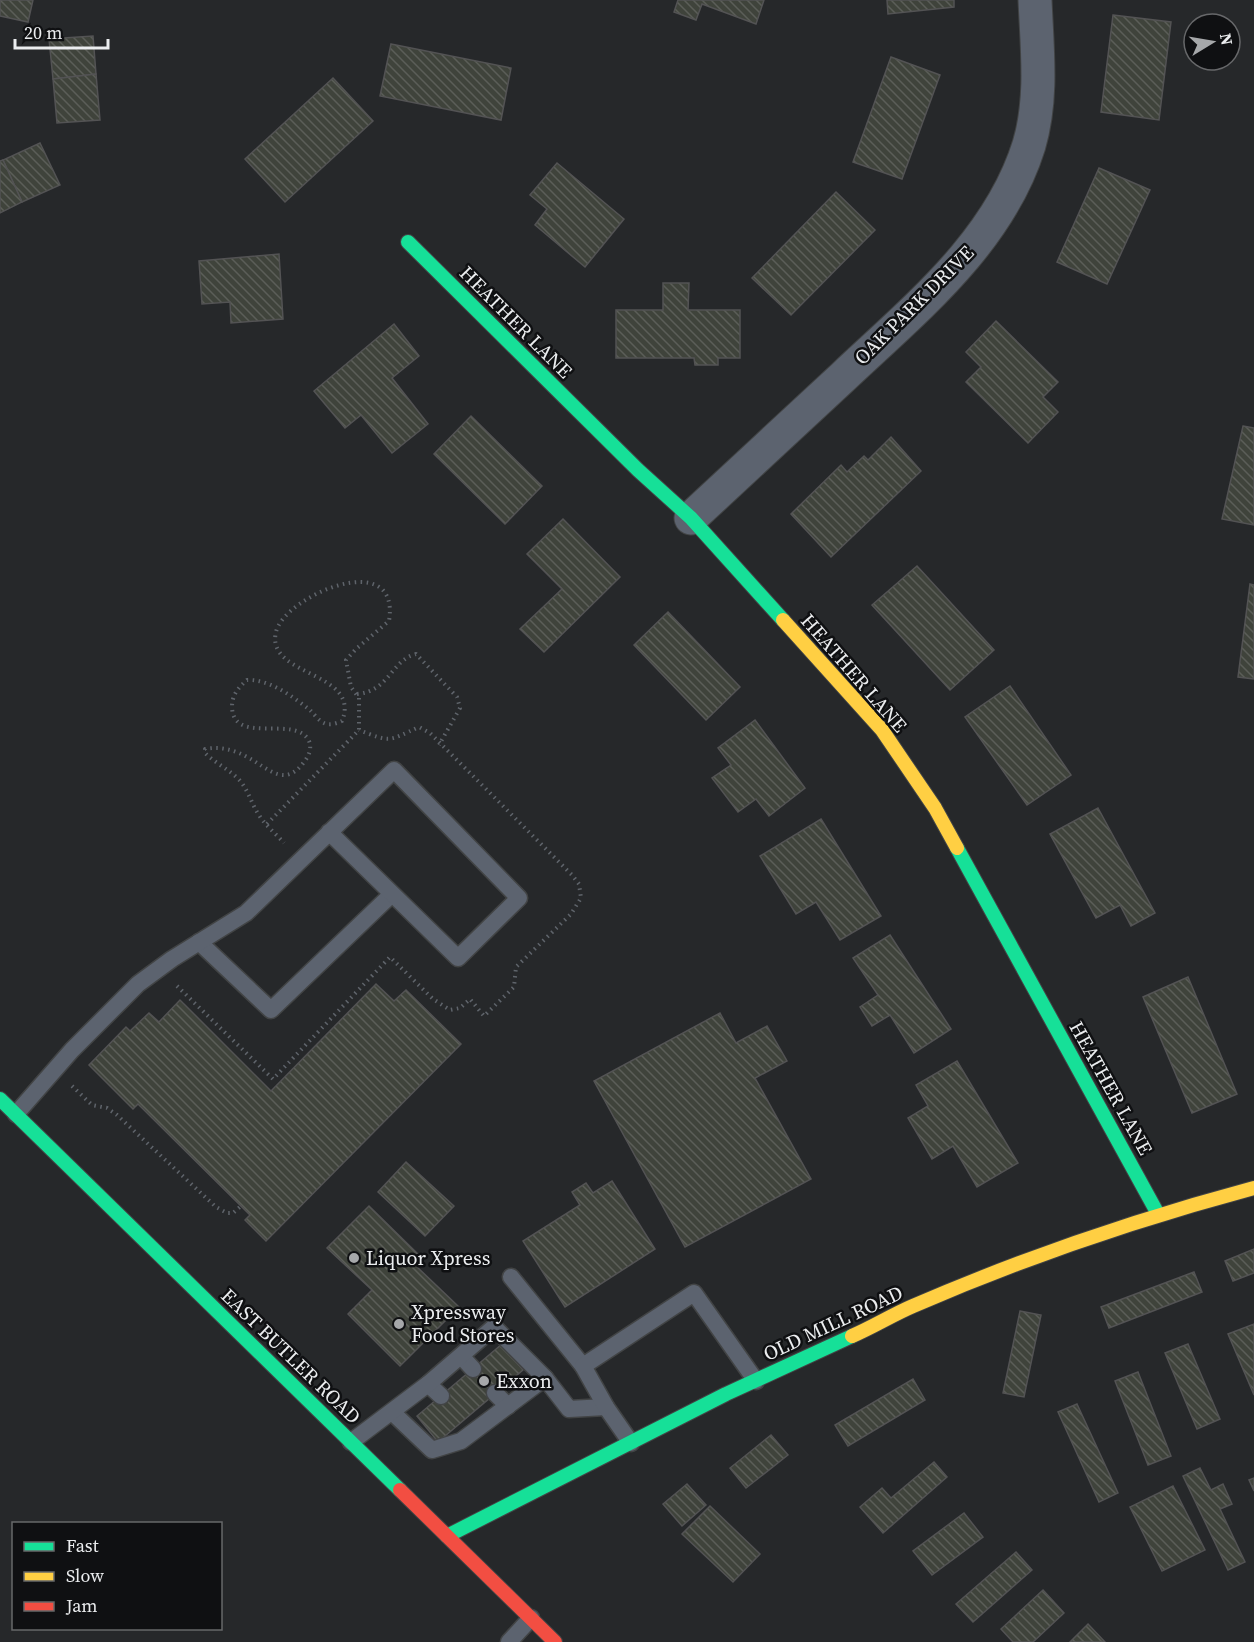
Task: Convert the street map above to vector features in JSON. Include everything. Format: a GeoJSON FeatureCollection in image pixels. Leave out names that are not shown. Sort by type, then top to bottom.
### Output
{"type":"FeatureCollection","features":[{"type":"Feature","properties":{"kind":"street","name":"OAK PARK DRIVE"},"geometry":{"type":"LineString","coordinates":[[690,518],[922,302],[980,239],[994,219],[1011,190],[1029,144],[1036,112],[1039,85],[1035,0]]}},
{"type":"Feature","properties":{"kind":"street","name":"HEATHER LANE"},"geometry":{"type":"LineString","coordinates":[[408,243],[638,470],[690,518],[882,730],[935,808],[1158,1214]]}},
{"type":"Feature","properties":{"kind":"street","name":"EAST BUTLER ROAD"},"geometry":{"type":"LineString","coordinates":[[0,1099],[555,1642]]}},
{"type":"Feature","properties":{"kind":"street","name":"OLD MILL ROAD"},"geometry":{"type":"LineString","coordinates":[[447,1536],[530,1497],[631,1443],[756,1381],[875,1326],[908,1308],[1021,1261],[1098,1233],[1254,1188]]}},
{"type":"Feature","properties":{"kind":"lane"},"geometry":{"type":"LineString","coordinates":[[16,1114],[72,1050],[138,984],[172,959],[246,913],[300,861],[329,832],[393,770],[519,898],[458,958],[329,832]]}},
{"type":"Feature","properties":{"kind":"lane"},"geometry":{"type":"LineString","coordinates":[[199,942],[271,1010],[392,894]]}},
{"type":"Feature","properties":{"kind":"lane"},"geometry":{"type":"LineString","coordinates":[[510,1277],[583,1366],[606,1407],[631,1443]]}},
{"type":"Feature","properties":{"kind":"lane"},"geometry":{"type":"LineString","coordinates":[[583,1366],[694,1293],[756,1381]]}},
{"type":"Feature","properties":{"kind":"lane"},"geometry":{"type":"LineString","coordinates":[[351,1442],[428,1384],[494,1327],[545,1378],[569,1409],[606,1407]]}},
{"type":"Feature","properties":{"kind":"lane"},"geometry":{"type":"LineString","coordinates":[[461,1356],[473,1369]]}},
{"type":"Feature","properties":{"kind":"lane"},"geometry":{"type":"LineString","coordinates":[[392,1412],[432,1450],[461,1441],[470,1424],[508,1406],[545,1378]]}},
{"type":"Feature","properties":{"kind":"lane"},"geometry":{"type":"LineString","coordinates":[[428,1384],[441,1396]]}},
{"type":"Feature","properties":{"kind":"lane"},"geometry":{"type":"LineString","coordinates":[[495,1393],[508,1406]]}},
{"type":"Feature","properties":{"kind":"lane"},"geometry":{"type":"LineString","coordinates":[[509,1642],[531,1618]]}},
{"type":"Feature","properties":{"kind":"path"},"geometry":{"type":"LineString","coordinates":[[267,824],[359,730],[359,699],[351,687],[346,660],[389,621],[391,611],[386,595],[376,585],[357,581],[332,586],[299,605],[281,620],[276,632],[275,645],[280,654],[297,667],[324,680],[338,692],[345,703],[346,712],[342,721],[334,724],[324,723],[310,710],[259,679],[247,680],[237,689],[232,702],[232,711],[237,721],[248,728],[299,731],[308,738],[311,747],[299,769],[283,776],[269,772],[249,758],[225,748],[205,749],[205,753],[210,758],[226,767],[241,782],[259,815],[267,824],[300,861]]}},
{"type":"Feature","properties":{"kind":"path"},"geometry":{"type":"LineString","coordinates":[[356,694],[370,693],[407,656],[416,654],[457,697],[460,708],[439,745]]}},
{"type":"Feature","properties":{"kind":"building"},"geometry":{"type":"Polygon","coordinates":[[[0,0],[33,0],[28,22],[0,16],[0,0]]]}},
{"type":"Feature","properties":{"kind":"building"},"geometry":{"type":"Polygon","coordinates":[[[678,0],[764,0],[756,24],[702,4],[696,20],[674,12],[678,0]]]}},
{"type":"Feature","properties":{"kind":"building"},"geometry":{"type":"Polygon","coordinates":[[[887,0],[954,0],[954,7],[888,14],[887,0]]]}},
{"type":"Feature","properties":{"kind":"building"},"geometry":{"type":"Polygon","coordinates":[[[1113,15],[1171,22],[1159,120],[1101,112],[1113,15]]]}},
{"type":"Feature","properties":{"kind":"building"},"geometry":{"type":"Polygon","coordinates":[[[93,36],[96,74],[53,79],[49,39],[93,36]]]}},
{"type":"Feature","properties":{"kind":"building"},"geometry":{"type":"Polygon","coordinates":[[[391,44],[511,68],[501,120],[380,96],[391,44]]]}},
{"type":"Feature","properties":{"kind":"building"},"geometry":{"type":"Polygon","coordinates":[[[891,57],[940,75],[902,179],[853,162],[891,57]]]}},
{"type":"Feature","properties":{"kind":"building"},"geometry":{"type":"Polygon","coordinates":[[[96,74],[100,120],[57,123],[53,79],[96,74]]]}},
{"type":"Feature","properties":{"kind":"building"},"geometry":{"type":"Polygon","coordinates":[[[333,78],[373,121],[285,202],[245,159],[333,78]]]}},
{"type":"Feature","properties":{"kind":"building"},"geometry":{"type":"Polygon","coordinates":[[[40,143],[60,185],[22,202],[3,160],[40,143]]]}},
{"type":"Feature","properties":{"kind":"building"},"geometry":{"type":"Polygon","coordinates":[[[3,160],[22,202],[0,213],[0,161],[3,160]]]}},
{"type":"Feature","properties":{"kind":"building"},"geometry":{"type":"Polygon","coordinates":[[[557,163],[624,219],[585,267],[535,225],[547,209],[530,195],[557,163]]]}},
{"type":"Feature","properties":{"kind":"building"},"geometry":{"type":"Polygon","coordinates":[[[1099,168],[1150,190],[1107,284],[1057,262],[1099,168]]]}},
{"type":"Feature","properties":{"kind":"building"},"geometry":{"type":"Polygon","coordinates":[[[836,192],[875,230],[791,315],[752,278],[836,192]]]}},
{"type":"Feature","properties":{"kind":"building"},"geometry":{"type":"Polygon","coordinates":[[[279,254],[283,319],[231,323],[230,302],[202,304],[199,261],[279,254]]]}},
{"type":"Feature","properties":{"kind":"building"},"geometry":{"type":"Polygon","coordinates":[[[663,283],[689,283],[688,310],[740,310],[740,358],[718,358],[718,365],[695,365],[694,358],[616,358],[616,310],[663,310],[663,283]]]}},
{"type":"Feature","properties":{"kind":"building"},"geometry":{"type":"Polygon","coordinates":[[[996,321],[1058,382],[1043,397],[1058,412],[1028,443],[966,382],[981,367],[966,352],[996,321]]]}},
{"type":"Feature","properties":{"kind":"building"},"geometry":{"type":"Polygon","coordinates":[[[394,324],[419,356],[392,378],[428,424],[392,453],[361,415],[345,428],[314,391],[394,324]]]}},
{"type":"Feature","properties":{"kind":"building"},"geometry":{"type":"Polygon","coordinates":[[[471,416],[542,486],[505,524],[434,454],[471,416]]]}},
{"type":"Feature","properties":{"kind":"building"},"geometry":{"type":"Polygon","coordinates":[[[1243,426],[1254,428],[1254,525],[1222,519],[1243,426]]]}},
{"type":"Feature","properties":{"kind":"building"},"geometry":{"type":"Polygon","coordinates":[[[891,437],[921,471],[831,557],[791,514],[841,465],[847,472],[864,456],[868,460],[891,437]]]}},
{"type":"Feature","properties":{"kind":"building"},"geometry":{"type":"Polygon","coordinates":[[[563,519],[620,577],[544,652],[520,629],[562,589],[527,554],[563,519]]]}},
{"type":"Feature","properties":{"kind":"building"},"geometry":{"type":"Polygon","coordinates":[[[917,566],[994,650],[950,690],[872,605],[917,566]]]}},
{"type":"Feature","properties":{"kind":"building"},"geometry":{"type":"Polygon","coordinates":[[[1250,584],[1254,585],[1254,679],[1238,677],[1250,584]]]}},
{"type":"Feature","properties":{"kind":"building"},"geometry":{"type":"Polygon","coordinates":[[[668,612],[740,687],[706,720],[634,645],[668,612]]]}},
{"type":"Feature","properties":{"kind":"building"},"geometry":{"type":"Polygon","coordinates":[[[1010,686],[1071,775],[1027,805],[965,717],[1010,686]]]}},
{"type":"Feature","properties":{"kind":"building"},"geometry":{"type":"Polygon","coordinates":[[[755,720],[805,788],[769,816],[756,799],[738,812],[712,778],[731,765],[718,748],[755,720]]]}},
{"type":"Feature","properties":{"kind":"building"},"geometry":{"type":"Polygon","coordinates":[[[1098,808],[1155,913],[1131,926],[1120,905],[1096,918],[1050,834],[1098,808]]]}},
{"type":"Feature","properties":{"kind":"building"},"geometry":{"type":"Polygon","coordinates":[[[821,819],[881,916],[840,940],[816,902],[796,914],[760,856],[821,819]]]}},
{"type":"Feature","properties":{"kind":"building"},"geometry":{"type":"Polygon","coordinates":[[[890,935],[951,1029],[914,1053],[890,1015],[872,1026],[860,1007],[878,995],[853,958],[890,935]]]}},
{"type":"Feature","properties":{"kind":"building"},"geometry":{"type":"Polygon","coordinates":[[[1188,977],[1237,1094],[1192,1113],[1143,997],[1188,977]]]}},
{"type":"Feature","properties":{"kind":"building"},"geometry":{"type":"Polygon","coordinates":[[[376,984],[394,1001],[406,990],[461,1044],[266,1241],[245,1220],[250,1215],[138,1104],[133,1109],[89,1065],[126,1027],[130,1031],[149,1013],[159,1022],[180,1000],[271,1091],[376,984]]]}},
{"type":"Feature","properties":{"kind":"building"},"geometry":{"type":"Polygon","coordinates":[[[720,1013],[736,1043],[767,1026],[787,1061],[755,1078],[811,1179],[685,1247],[594,1081],[720,1013]]]}},
{"type":"Feature","properties":{"kind":"building"},"geometry":{"type":"Polygon","coordinates":[[[957,1061],[1018,1163],[977,1187],[953,1146],[932,1159],[908,1118],[928,1106],[916,1085],[957,1061]]]}},
{"type":"Feature","properties":{"kind":"building"},"geometry":{"type":"Polygon","coordinates":[[[406,1162],[454,1206],[425,1236],[378,1192],[406,1162]]]}},
{"type":"Feature","properties":{"kind":"building"},"geometry":{"type":"Polygon","coordinates":[[[612,1181],[655,1249],[565,1307],[523,1241],[580,1205],[572,1192],[586,1183],[593,1193],[612,1181]]]}},
{"type":"Feature","properties":{"kind":"building"},"geometry":{"type":"Polygon","coordinates":[[[369,1206],[423,1259],[416,1266],[459,1307],[400,1366],[348,1314],[372,1290],[327,1248],[369,1206]]]}},
{"type":"Feature","properties":{"kind":"building"},"geometry":{"type":"Polygon","coordinates":[[[1254,1249],[1254,1273],[1233,1281],[1225,1261],[1254,1249]]]}},
{"type":"Feature","properties":{"kind":"building"},"geometry":{"type":"Polygon","coordinates":[[[1194,1272],[1202,1292],[1109,1328],[1101,1307],[1194,1272]]]}},
{"type":"Feature","properties":{"kind":"building"},"geometry":{"type":"Polygon","coordinates":[[[1020,1311],[1041,1315],[1024,1397],[1003,1393],[1020,1311]]]}},
{"type":"Feature","properties":{"kind":"building"},"geometry":{"type":"Polygon","coordinates":[[[1254,1324],[1254,1395],[1228,1334],[1254,1324]]]}},
{"type":"Feature","properties":{"kind":"building","name":"Exxon"},"geometry":{"type":"Polygon","coordinates":[[[502,1344],[523,1370],[438,1442],[417,1416],[502,1344]]]}},
{"type":"Feature","properties":{"kind":"building"},"geometry":{"type":"Polygon","coordinates":[[[1188,1344],[1220,1419],[1197,1429],[1165,1353],[1188,1344]]]}},
{"type":"Feature","properties":{"kind":"building"},"geometry":{"type":"Polygon","coordinates":[[[1138,1372],[1171,1456],[1148,1465],[1115,1381],[1138,1372]]]}},
{"type":"Feature","properties":{"kind":"building"},"geometry":{"type":"Polygon","coordinates":[[[913,1379],[925,1400],[848,1446],[835,1425],[913,1379]]]}},
{"type":"Feature","properties":{"kind":"building"},"geometry":{"type":"Polygon","coordinates":[[[1077,1404],[1118,1493],[1099,1502],[1058,1412],[1077,1404]]]}},
{"type":"Feature","properties":{"kind":"building"},"geometry":{"type":"Polygon","coordinates":[[[771,1435],[788,1455],[746,1488],[730,1468],[771,1435]]]}},
{"type":"Feature","properties":{"kind":"building"},"geometry":{"type":"Polygon","coordinates":[[[934,1462],[947,1477],[883,1533],[860,1507],[882,1488],[891,1498],[934,1462]]]}},
{"type":"Feature","properties":{"kind":"building"},"geometry":{"type":"Polygon","coordinates":[[[1200,1468],[1211,1490],[1223,1484],[1232,1504],[1220,1509],[1245,1562],[1228,1570],[1183,1476],[1200,1468]]]}},
{"type":"Feature","properties":{"kind":"building"},"geometry":{"type":"Polygon","coordinates":[[[1254,1478],[1254,1491],[1249,1480],[1254,1478]]]}},
{"type":"Feature","properties":{"kind":"building"},"geometry":{"type":"Polygon","coordinates":[[[687,1484],[706,1505],[682,1526],[663,1504],[687,1484]]]}},
{"type":"Feature","properties":{"kind":"building"},"geometry":{"type":"Polygon","coordinates":[[[1173,1486],[1205,1550],[1162,1571],[1130,1507],[1173,1486]]]}},
{"type":"Feature","properties":{"kind":"building"},"geometry":{"type":"Polygon","coordinates":[[[710,1506],[760,1554],[733,1582],[682,1534],[710,1506]]]}},
{"type":"Feature","properties":{"kind":"building"},"geometry":{"type":"Polygon","coordinates":[[[964,1513],[983,1537],[932,1575],[913,1551],[964,1513]]]}},
{"type":"Feature","properties":{"kind":"building"},"geometry":{"type":"Polygon","coordinates":[[[1016,1552],[1032,1570],[973,1622],[956,1604],[1016,1552]]]}},
{"type":"Feature","properties":{"kind":"building"},"geometry":{"type":"Polygon","coordinates":[[[1043,1590],[1064,1613],[1033,1642],[1013,1642],[1001,1629],[1043,1590]]]}},
{"type":"Feature","properties":{"kind":"building"},"geometry":{"type":"Polygon","coordinates":[[[1088,1624],[1105,1642],[1070,1642],[1088,1624]]]}},
{"type":"Feature","properties":{"kind":"traffic: fast"},"geometry":{"type":"LineString","coordinates":[[408,242],[638,470],[691,518],[783,620]]}},
{"type":"Feature","properties":{"kind":"traffic: fast"},"geometry":{"type":"LineString","coordinates":[[957,848],[1158,1214]]}},
{"type":"Feature","properties":{"kind":"traffic: fast"},"geometry":{"type":"LineString","coordinates":[[0,1099],[400,1490]]}},
{"type":"Feature","properties":{"kind":"traffic: fast"},"geometry":{"type":"LineString","coordinates":[[447,1536],[726,1394],[852,1336]]}},
{"type":"Feature","properties":{"kind":"traffic: slow"},"geometry":{"type":"LineString","coordinates":[[783,620],[882,730],[935,808],[957,848]]}},
{"type":"Feature","properties":{"kind":"traffic: slow"},"geometry":{"type":"LineString","coordinates":[[852,1336],[955,1288],[1039,1256],[1124,1226],[1254,1188]]}},
{"type":"Feature","properties":{"kind":"traffic: jam"},"geometry":{"type":"LineString","coordinates":[[400,1490],[555,1642]]}},
{"type":"Feature","properties":{"kind":"place","name":"Liquor Xpress"},"geometry":{"type":"Point","coordinates":[354,1258]}},
{"type":"Feature","properties":{"kind":"place","name":"Xpressway Food Stores"},"geometry":{"type":"Point","coordinates":[399,1324]}},
{"type":"Feature","properties":{"kind":"place","name":"Exxon"},"geometry":{"type":"Point","coordinates":[484,1381]}}]}
